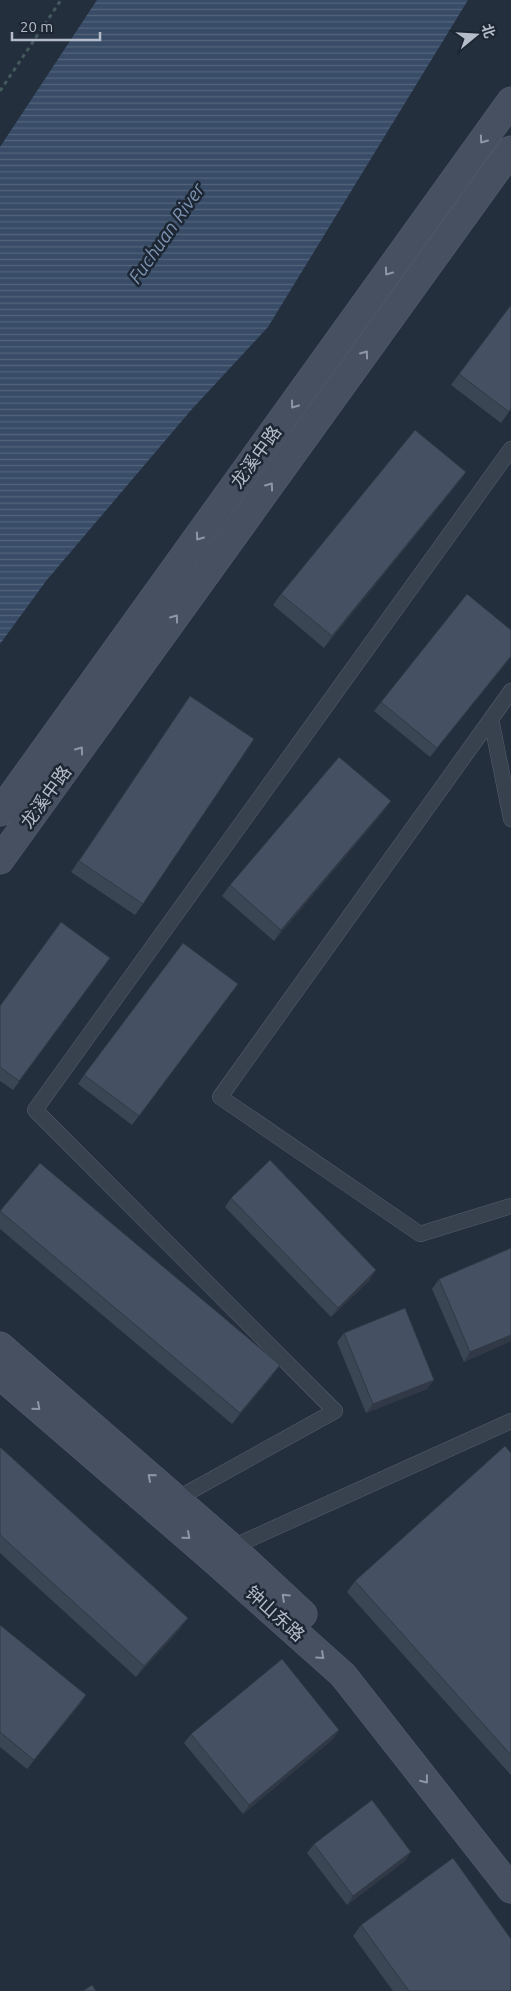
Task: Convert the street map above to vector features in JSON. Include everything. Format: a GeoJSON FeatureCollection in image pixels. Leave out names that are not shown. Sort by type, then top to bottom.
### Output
{"type":"FeatureCollection","features":[{"type":"Feature","properties":{"kind":"main road","name":"龙溪中路"},"geometry":{"type":"LineString","coordinates":[[0,812],[511,100]]}},
{"type":"Feature","properties":{"kind":"main road","name":"龙溪中路"},"geometry":{"type":"LineString","coordinates":[[0,860],[511,150]]}},
{"type":"Feature","properties":{"kind":"main road","name":"钟山东路"},"geometry":{"type":"LineString","coordinates":[[0,1346],[166,1504],[222,1553],[352,1660],[511,1858]]}},
{"type":"Feature","properties":{"kind":"main road","name":"钟山东路"},"geometry":{"type":"LineString","coordinates":[[0,1375],[166,1504]]}},
{"type":"Feature","properties":{"kind":"main road","name":"钟山东路"},"geometry":{"type":"LineString","coordinates":[[222,1553],[342,1675],[511,1890]]}},
{"type":"Feature","properties":{"kind":"lane"},"geometry":{"type":"LineString","coordinates":[[166,1504],[335,1410],[35,1110],[511,450]]}},
{"type":"Feature","properties":{"kind":"lane"},"geometry":{"type":"LineString","coordinates":[[511,691],[220,1097],[420,1234],[511,1206]]}},
{"type":"Feature","properties":{"kind":"lane"},"geometry":{"type":"LineString","coordinates":[[491,719],[511,820]]}},
{"type":"Feature","properties":{"kind":"lane"},"geometry":{"type":"LineString","coordinates":[[222,1553],[511,1421]]}},
{"type":"Feature","properties":{"kind":"path"},"geometry":{"type":"LineString","coordinates":[[0,91],[61,0]]}},
{"type":"Feature","properties":{"kind":"water","name":"Fuchuan River"},"geometry":{"type":"Polygon","coordinates":[[[97,0],[468,0],[268,327],[192,409],[46,581],[0,644],[0,147],[97,0]]]}},
{"type":"Feature","properties":{"kind":"building"},"geometry":{"type":"Polygon","coordinates":[[[511,305],[511,408],[509,412],[459,374],[511,305]]]}},
{"type":"Feature","properties":{"kind":"building"},"geometry":{"type":"Polygon","coordinates":[[[415,430],[466,472],[332,636],[281,594],[415,430]]]}},
{"type":"Feature","properties":{"kind":"building"},"geometry":{"type":"Polygon","coordinates":[[[467,594],[511,630],[511,656],[437,748],[381,702],[467,594]]]}},
{"type":"Feature","properties":{"kind":"building"},"geometry":{"type":"Polygon","coordinates":[[[190,696],[254,739],[143,904],[79,861],[190,696]]]}},
{"type":"Feature","properties":{"kind":"building"},"geometry":{"type":"Polygon","coordinates":[[[339,757],[391,801],[281,930],[230,885],[339,757]]]}},
{"type":"Feature","properties":{"kind":"building"},"geometry":{"type":"Polygon","coordinates":[[[61,922],[110,958],[19,1081],[0,1067],[0,1006],[61,922]]]}},
{"type":"Feature","properties":{"kind":"building"},"geometry":{"type":"Polygon","coordinates":[[[183,943],[238,984],[139,1116],[84,1075],[183,943]]]}},
{"type":"Feature","properties":{"kind":"building"},"geometry":{"type":"Polygon","coordinates":[[[270,1160],[376,1270],[338,1308],[231,1198],[270,1160]]]}},
{"type":"Feature","properties":{"kind":"building"},"geometry":{"type":"Polygon","coordinates":[[[40,1163],[280,1365],[240,1413],[0,1211],[40,1163]]]}},
{"type":"Feature","properties":{"kind":"building"},"geometry":{"type":"Polygon","coordinates":[[[511,1248],[511,1335],[470,1352],[439,1279],[511,1248]]]}},
{"type":"Feature","properties":{"kind":"building"},"geometry":{"type":"Polygon","coordinates":[[[405,1308],[434,1380],[373,1404],[344,1333],[405,1308]]]}},
{"type":"Feature","properties":{"kind":"building"},"geometry":{"type":"Polygon","coordinates":[[[505,1446],[511,1453],[511,1755],[355,1581],[505,1446]]]}},
{"type":"Feature","properties":{"kind":"building"},"geometry":{"type":"Polygon","coordinates":[[[0,1447],[188,1618],[144,1666],[0,1535],[0,1447]]]}},
{"type":"Feature","properties":{"kind":"building"},"geometry":{"type":"Polygon","coordinates":[[[0,1625],[86,1695],[34,1760],[0,1732],[0,1625]]]}},
{"type":"Feature","properties":{"kind":"building"},"geometry":{"type":"Polygon","coordinates":[[[282,1659],[339,1730],[249,1805],[191,1734],[282,1659]]]}},
{"type":"Feature","properties":{"kind":"building"},"geometry":{"type":"Polygon","coordinates":[[[372,1800],[411,1852],[353,1896],[314,1844],[372,1800]]]}},
{"type":"Feature","properties":{"kind":"building"},"geometry":{"type":"Polygon","coordinates":[[[453,1858],[511,1939],[511,1991],[409,1991],[361,1925],[453,1858]]]}},
{"type":"Feature","properties":{"kind":"building"},"geometry":{"type":"Polygon","coordinates":[[[92,1985],[96,1991],[83,1991],[92,1985]]]}}]}
